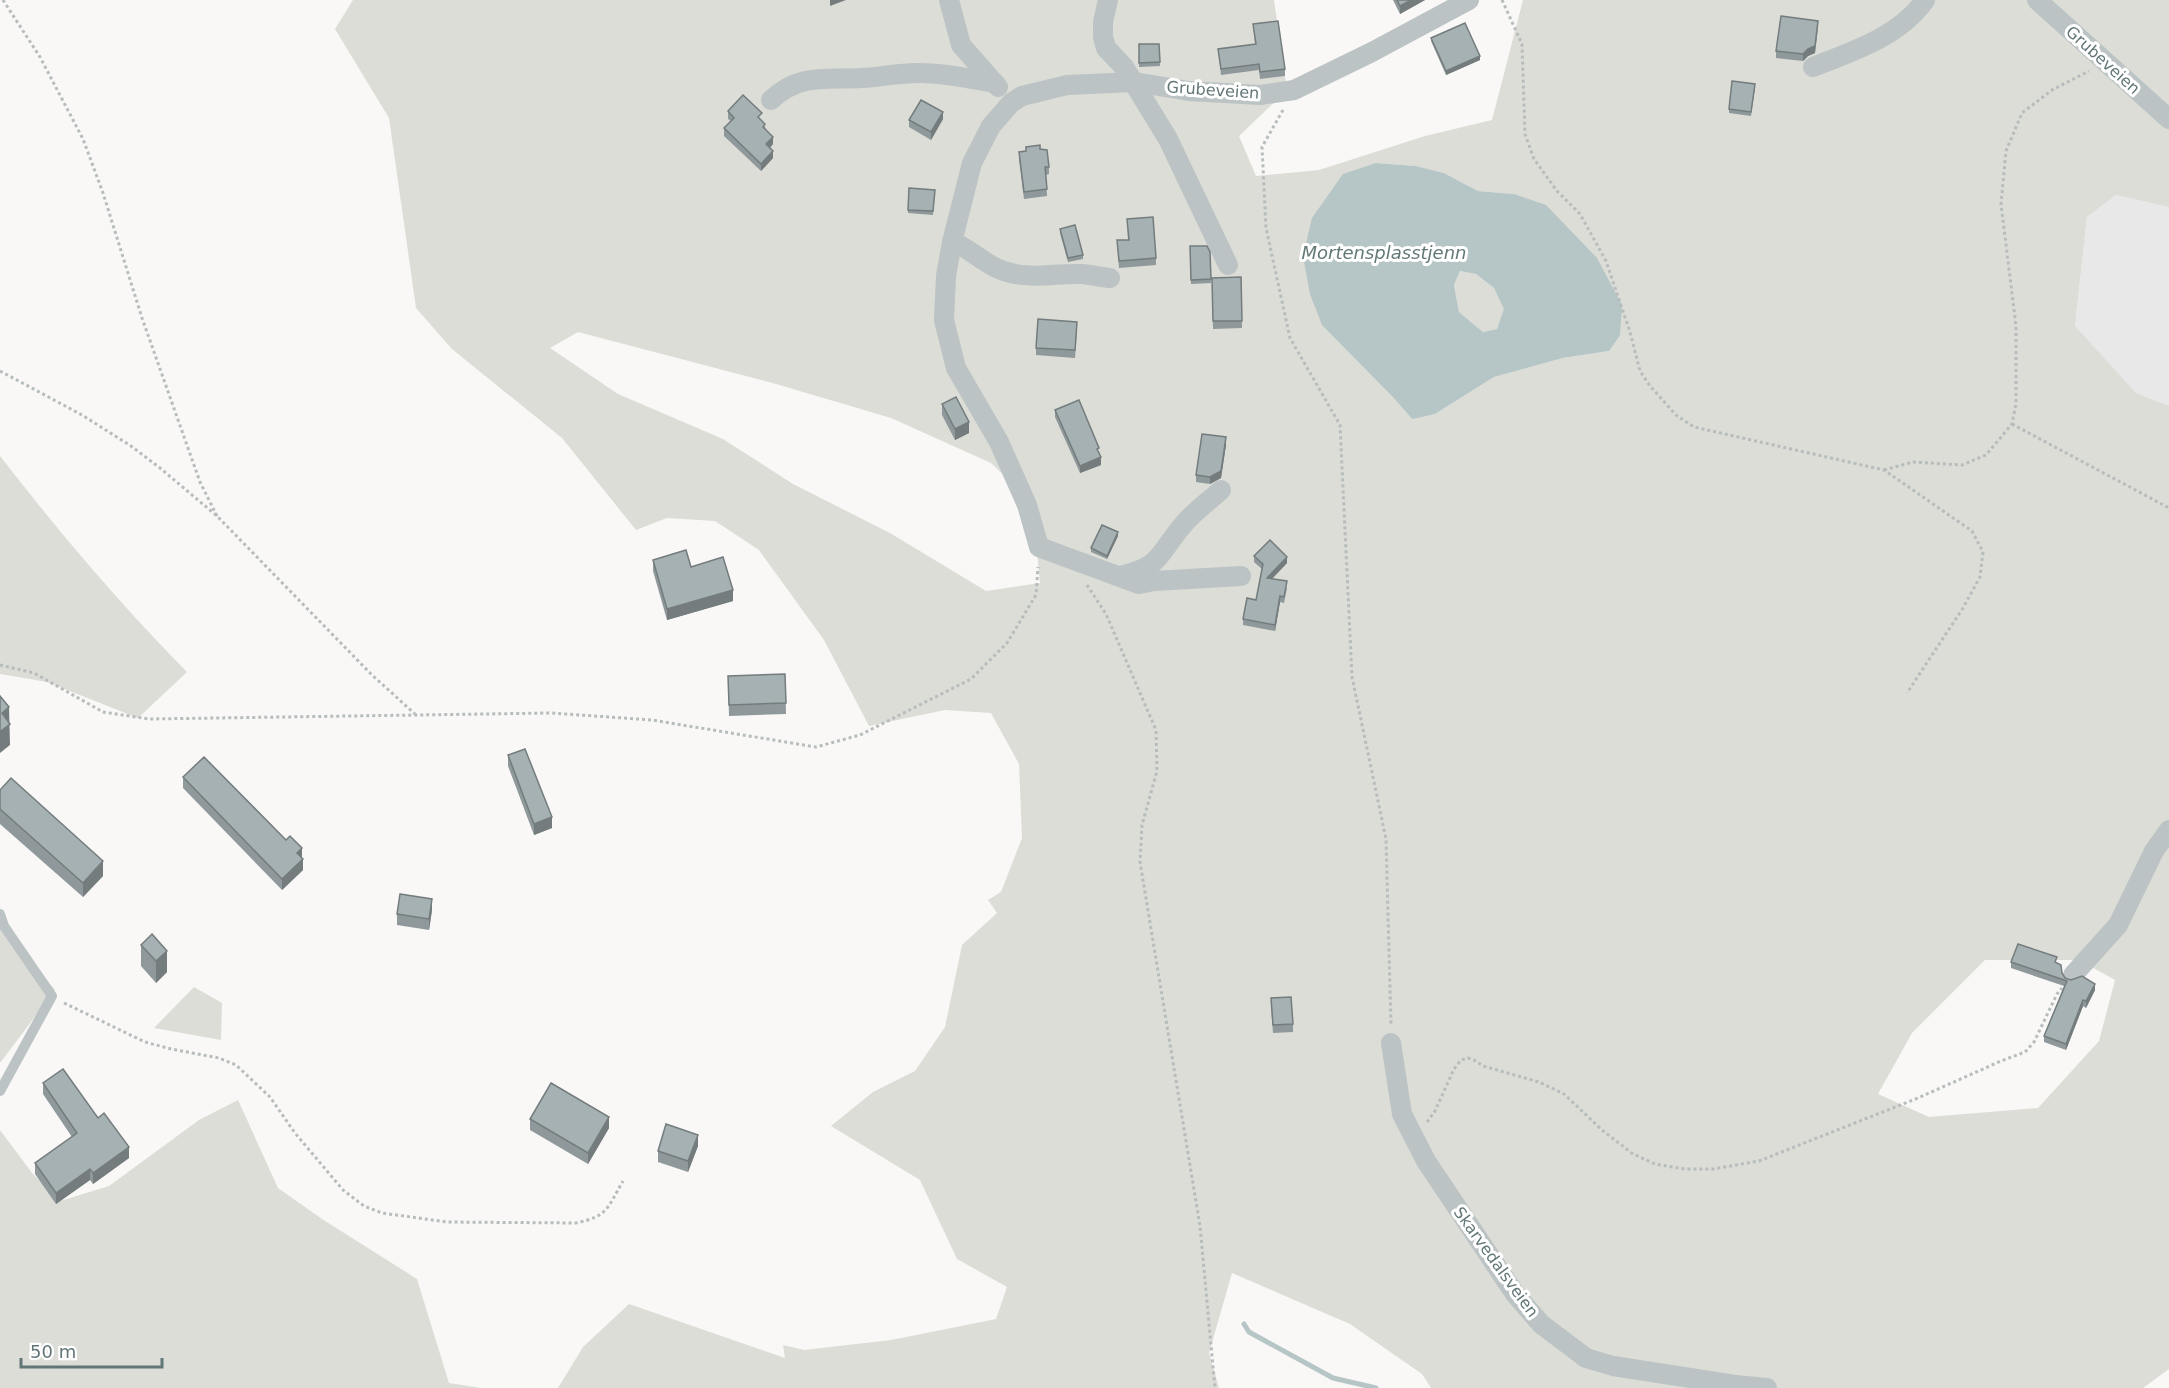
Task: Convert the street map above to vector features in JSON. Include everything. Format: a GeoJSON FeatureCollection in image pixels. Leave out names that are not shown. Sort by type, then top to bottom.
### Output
{"type":"FeatureCollection","features":[{"type":"Feature","properties":{"kind":"street"},"geometry":{"type":"LineString","coordinates":[[950,0],[961,45],[1011,103]]}},
{"type":"Feature","properties":{"kind":"street"},"geometry":{"type":"LineString","coordinates":[[1108,0],[1103,22],[1106,48],[1124,67],[1168,139],[1228,265]]}},
{"type":"Feature","properties":{"kind":"street","name":"Grubeveien"},"geometry":{"type":"LineString","coordinates":[[1040,547],[1027,505],[999,442],[956,368],[944,320],[946,276],[952,242],[972,163],[991,126],[1011,103],[1022,96],[1067,85],[1134,82],[1189,91],[1260,95],[1294,90],[1372,52],[1469,0]]}},
{"type":"Feature","properties":{"kind":"street"},"geometry":{"type":"LineString","coordinates":[[1813,67],[1871,44],[1902,23],[1925,0]]}},
{"type":"Feature","properties":{"kind":"street","name":"Grubeveien"},"geometry":{"type":"LineString","coordinates":[[2037,0],[2169,119]]}},
{"type":"Feature","properties":{"kind":"street"},"geometry":{"type":"LineString","coordinates":[[771,100],[780,92],[803,80],[924,73],[995,83]]}},
{"type":"Feature","properties":{"kind":"street"},"geometry":{"type":"LineString","coordinates":[[952,242],[1004,272],[1026,276],[1083,274],[1110,278]]}},
{"type":"Feature","properties":{"kind":"street"},"geometry":{"type":"LineString","coordinates":[[1118,576],[1144,570],[1157,561],[1183,524],[1221,490]]}},
{"type":"Feature","properties":{"kind":"street"},"geometry":{"type":"LineString","coordinates":[[1040,547],[1139,584],[1154,581],[1241,576]]}},
{"type":"Feature","properties":{"kind":"street"},"geometry":{"type":"LineString","coordinates":[[2073,975],[2118,925],[2154,851],[2169,830]]}},
{"type":"Feature","properties":{"kind":"street","name":"Skarvedalsveien"},"geometry":{"type":"LineString","coordinates":[[1391,1043],[1402,1113],[1426,1161],[1515,1294],[1540,1324],[1586,1358],[1613,1366],[1729,1387],[1767,1388]]}},
{"type":"Feature","properties":{"kind":"lane"},"geometry":{"type":"LineString","coordinates":[[0,914],[4,926],[52,996],[0,1091]]}},
{"type":"Feature","properties":{"kind":"path"},"geometry":{"type":"LineString","coordinates":[[3,0],[40,57],[83,139],[103,193],[142,318],[200,482],[217,516]]}},
{"type":"Feature","properties":{"kind":"path"},"geometry":{"type":"LineString","coordinates":[[1502,0],[1522,44],[1525,134],[1534,159],[1557,191],[1580,214],[1606,261],[1630,332],[1640,371],[1650,386],[1676,415],[1694,427],[1884,470],[1972,531],[1983,552],[1980,577],[1963,608],[1907,693]]}},
{"type":"Feature","properties":{"kind":"path"},"geometry":{"type":"LineString","coordinates":[[1884,470],[1913,462],[1962,465],[1986,455],[2012,424],[2016,404],[2016,326],[2001,204],[2006,151],[2022,113],[2052,90],[2105,63]]}},
{"type":"Feature","properties":{"kind":"path"},"geometry":{"type":"LineString","coordinates":[[1294,90],[1262,147],[1266,228],[1290,338],[1340,425],[1352,677],[1386,839],[1391,1043]]}},
{"type":"Feature","properties":{"kind":"path"},"geometry":{"type":"LineString","coordinates":[[0,371],[82,415],[131,446],[160,468],[217,516],[372,675],[415,714]]}},
{"type":"Feature","properties":{"kind":"path"},"geometry":{"type":"LineString","coordinates":[[2012,424],[2169,508]]}},
{"type":"Feature","properties":{"kind":"path"},"geometry":{"type":"LineString","coordinates":[[0,665],[34,672],[103,712],[149,719],[551,713],[652,720],[816,747],[860,735],[971,679],[1007,643],[1036,594],[1040,547]]}},
{"type":"Feature","properties":{"kind":"path"},"geometry":{"type":"LineString","coordinates":[[1069,559],[1106,614],[1156,730],[1157,771],[1142,825],[1140,862],[1200,1226],[1215,1388]]}},
{"type":"Feature","properties":{"kind":"path"},"geometry":{"type":"LineString","coordinates":[[1412,1134],[1425,1125],[1435,1111],[1454,1069],[1461,1060],[1467,1058],[1483,1066],[1539,1082],[1564,1094],[1625,1148],[1655,1164],[1685,1169],[1713,1169],[1759,1161],[1918,1098],[2025,1052],[2034,1042],[2057,994],[2073,975]]}},
{"type":"Feature","properties":{"kind":"path"},"geometry":{"type":"LineString","coordinates":[[52,996],[146,1042],[219,1058],[236,1065],[270,1097],[295,1133],[343,1190],[364,1206],[382,1212],[447,1222],[576,1223],[596,1219],[604,1214],[623,1181]]}},
{"type":"Feature","properties":{"kind":"shaded area"},"geometry":{"type":"Polygon","coordinates":[[[353,0],[1274,0],[1287,90],[1239,136],[1256,176],[1319,170],[1425,136],[1492,120],[1523,0],[2169,0],[2169,207],[2116,195],[2087,217],[2075,326],[2136,393],[2169,406],[2169,1369],[2143,1388],[1431,1388],[1422,1374],[1350,1324],[1232,1273],[1209,1353],[1219,1388],[558,1388],[583,1347],[629,1304],[785,1358],[783,1345],[804,1350],[891,1340],[996,1319],[1007,1287],[957,1259],[920,1180],[831,1126],[873,1092],[915,1071],[945,1027],[962,945],[997,913],[988,900],[1001,892],[1022,838],[1019,764],[991,713],[945,710],[869,726],[824,640],[759,550],[715,521],[667,518],[636,530],[562,438],[452,349],[416,308],[389,118],[335,29],[353,0]],[[1376,163],[1391,395],[1411,418],[1435,414],[1494,377],[1563,358],[1609,351],[1514,194],[1478,191],[1444,173],[1416,166],[1376,163]],[[578,332],[550,348],[618,394],[723,439],[793,484],[890,533],[986,591],[1040,583],[1032,502],[991,463],[891,418],[776,384],[578,332]],[[1985,960],[1912,1033],[1878,1094],[1929,1117],[2038,1108],[2099,1041],[2115,980],[2079,960],[1985,960]]]}},
{"type":"Feature","properties":{"kind":"shaded area"},"geometry":{"type":"Polygon","coordinates":[[[2116,195],[2169,207],[2169,406],[2136,393],[2075,327],[2087,217],[2116,195]]]}},
{"type":"Feature","properties":{"kind":"shaded area"},"geometry":{"type":"Polygon","coordinates":[[[1460,271],[1476,274],[1494,288],[1505,309],[1497,329],[1483,332],[1459,312],[1454,285],[1460,271]]]}},
{"type":"Feature","properties":{"kind":"shaded area"},"geometry":{"type":"Polygon","coordinates":[[[0,456],[90,567],[187,672],[138,718],[47,682],[0,674],[0,456]]]}},
{"type":"Feature","properties":{"kind":"shaded area"},"geometry":{"type":"Polygon","coordinates":[[[0,926],[55,990],[0,1063],[0,926]]]}},
{"type":"Feature","properties":{"kind":"shaded area"},"geometry":{"type":"Polygon","coordinates":[[[194,987],[222,1003],[221,1040],[154,1028],[194,987]]]}},
{"type":"Feature","properties":{"kind":"shaded area"},"geometry":{"type":"Polygon","coordinates":[[[238,1100],[278,1188],[322,1219],[417,1279],[449,1383],[481,1388],[0,1388],[0,1130],[32,1173],[60,1201],[109,1186],[199,1120],[238,1100]]]}},
{"type":"Feature","properties":{"kind":"water","name":"Mortensplasstjenn"},"geometry":{"type":"Polygon","coordinates":[[[1376,163],[1416,166],[1444,173],[1478,191],[1514,194],[1546,205],[1597,258],[1622,305],[1620,335],[1609,351],[1563,358],[1494,377],[1435,414],[1412,419],[1322,325],[1310,294],[1303,256],[1312,218],[1343,174],[1376,163]],[[1460,271],[1454,285],[1459,312],[1483,332],[1497,329],[1504,309],[1494,288],[1476,274],[1460,271]]]}},
{"type":"Feature","properties":{"kind":"building"},"geometry":{"type":"Polygon","coordinates":[[[1397,0],[1411,0],[1400,6],[1397,0]]]}},
{"type":"Feature","properties":{"kind":"building"},"geometry":{"type":"Polygon","coordinates":[[[1781,16],[1818,21],[1815,46],[1803,54],[1776,51],[1781,16]]]}},
{"type":"Feature","properties":{"kind":"building"},"geometry":{"type":"Polygon","coordinates":[[[1278,21],[1285,69],[1260,72],[1259,64],[1221,69],[1218,49],[1256,44],[1253,24],[1278,21]]]}},
{"type":"Feature","properties":{"kind":"building"},"geometry":{"type":"Polygon","coordinates":[[[1465,23],[1480,56],[1446,71],[1431,38],[1465,23]]]}},
{"type":"Feature","properties":{"kind":"building"},"geometry":{"type":"Polygon","coordinates":[[[1139,44],[1159,44],[1160,62],[1139,63],[1139,44]]]}},
{"type":"Feature","properties":{"kind":"building"},"geometry":{"type":"Polygon","coordinates":[[[1732,81],[1755,84],[1751,112],[1729,109],[1732,81]]]}},
{"type":"Feature","properties":{"kind":"building"},"geometry":{"type":"Polygon","coordinates":[[[743,95],[762,113],[758,117],[765,124],[763,127],[773,137],[766,144],[773,151],[761,164],[724,128],[734,118],[728,111],[743,95]]]}},
{"type":"Feature","properties":{"kind":"building"},"geometry":{"type":"Polygon","coordinates":[[[921,100],[943,112],[931,132],[909,120],[921,100]]]}},
{"type":"Feature","properties":{"kind":"building"},"geometry":{"type":"Polygon","coordinates":[[[1040,145],[1040,149],[1047,150],[1049,167],[1045,167],[1047,189],[1024,192],[1019,152],[1026,151],[1026,147],[1040,145]]]}},
{"type":"Feature","properties":{"kind":"building"},"geometry":{"type":"Polygon","coordinates":[[[909,188],[935,190],[933,211],[908,210],[909,188]]]}},
{"type":"Feature","properties":{"kind":"building"},"geometry":{"type":"Polygon","coordinates":[[[1153,217],[1156,258],[1119,261],[1117,240],[1129,240],[1127,219],[1153,217]]]}},
{"type":"Feature","properties":{"kind":"building"},"geometry":{"type":"Polygon","coordinates":[[[1075,225],[1083,255],[1068,258],[1060,229],[1075,225]]]}},
{"type":"Feature","properties":{"kind":"building"},"geometry":{"type":"Polygon","coordinates":[[[1190,246],[1207,246],[1210,252],[1211,279],[1191,280],[1190,246]]]}},
{"type":"Feature","properties":{"kind":"building"},"geometry":{"type":"Polygon","coordinates":[[[1241,277],[1242,321],[1213,321],[1212,278],[1241,277]]]}},
{"type":"Feature","properties":{"kind":"building"},"geometry":{"type":"Polygon","coordinates":[[[1038,319],[1077,322],[1075,350],[1036,348],[1038,319]]]}},
{"type":"Feature","properties":{"kind":"building"},"geometry":{"type":"Polygon","coordinates":[[[956,397],[969,422],[955,429],[942,404],[956,397]]]}},
{"type":"Feature","properties":{"kind":"building"},"geometry":{"type":"Polygon","coordinates":[[[1079,400],[1101,457],[1080,466],[1055,410],[1079,400]]]}},
{"type":"Feature","properties":{"kind":"building"},"geometry":{"type":"Polygon","coordinates":[[[1202,434],[1226,437],[1221,471],[1210,477],[1196,475],[1202,434]]]}},
{"type":"Feature","properties":{"kind":"building"},"geometry":{"type":"Polygon","coordinates":[[[1102,525],[1118,532],[1107,556],[1091,548],[1102,525]]]}},
{"type":"Feature","properties":{"kind":"building"},"geometry":{"type":"Polygon","coordinates":[[[1270,540],[1287,557],[1267,578],[1287,581],[1284,597],[1280,596],[1275,625],[1243,619],[1247,598],[1256,600],[1263,564],[1254,556],[1270,540]]]}},
{"type":"Feature","properties":{"kind":"building"},"geometry":{"type":"Polygon","coordinates":[[[686,550],[691,567],[723,557],[733,590],[667,609],[653,560],[686,550]]]}},
{"type":"Feature","properties":{"kind":"building"},"geometry":{"type":"Polygon","coordinates":[[[785,674],[786,703],[729,705],[728,676],[785,674]]]}},
{"type":"Feature","properties":{"kind":"building"},"geometry":{"type":"Polygon","coordinates":[[[0,696],[9,707],[2,713],[10,724],[0,732],[0,696]]]}},
{"type":"Feature","properties":{"kind":"building"},"geometry":{"type":"Polygon","coordinates":[[[525,749],[552,817],[534,824],[508,755],[525,749]]]}},
{"type":"Feature","properties":{"kind":"building"},"geometry":{"type":"Polygon","coordinates":[[[204,757],[286,840],[290,836],[302,848],[297,853],[303,859],[282,879],[183,777],[204,757]]]}},
{"type":"Feature","properties":{"kind":"building"},"geometry":{"type":"Polygon","coordinates":[[[11,778],[103,861],[83,883],[0,809],[0,790],[11,778]]]}},
{"type":"Feature","properties":{"kind":"building"},"geometry":{"type":"Polygon","coordinates":[[[400,894],[432,899],[429,919],[397,914],[400,894]]]}},
{"type":"Feature","properties":{"kind":"building"},"geometry":{"type":"Polygon","coordinates":[[[152,934],[167,951],[156,961],[141,945],[152,934]]]}},
{"type":"Feature","properties":{"kind":"building"},"geometry":{"type":"Polygon","coordinates":[[[2018,944],[2057,957],[2055,962],[2061,965],[2065,978],[2071,980],[2082,976],[2095,984],[2086,1001],[2083,1000],[2066,1044],[2044,1036],[2067,981],[2011,962],[2018,944]]]}},
{"type":"Feature","properties":{"kind":"building"},"geometry":{"type":"Polygon","coordinates":[[[1291,997],[1293,1024],[1273,1025],[1271,998],[1291,997]]]}},
{"type":"Feature","properties":{"kind":"building"},"geometry":{"type":"Polygon","coordinates":[[[63,1069],[98,1118],[104,1113],[129,1147],[93,1173],[90,1169],[56,1193],[35,1163],[77,1133],[43,1083],[63,1069]]]}},
{"type":"Feature","properties":{"kind":"building"},"geometry":{"type":"Polygon","coordinates":[[[551,1083],[609,1117],[588,1153],[530,1119],[551,1083]]]}},
{"type":"Feature","properties":{"kind":"building"},"geometry":{"type":"Polygon","coordinates":[[[666,1124],[698,1135],[688,1161],[658,1151],[666,1124]]]}},
{"type":"Feature","properties":{"kind":"waterway"},"geometry":{"type":"LineString","coordinates":[[1244,1324],[1249,1332],[1333,1378],[1376,1388]]}}]}
